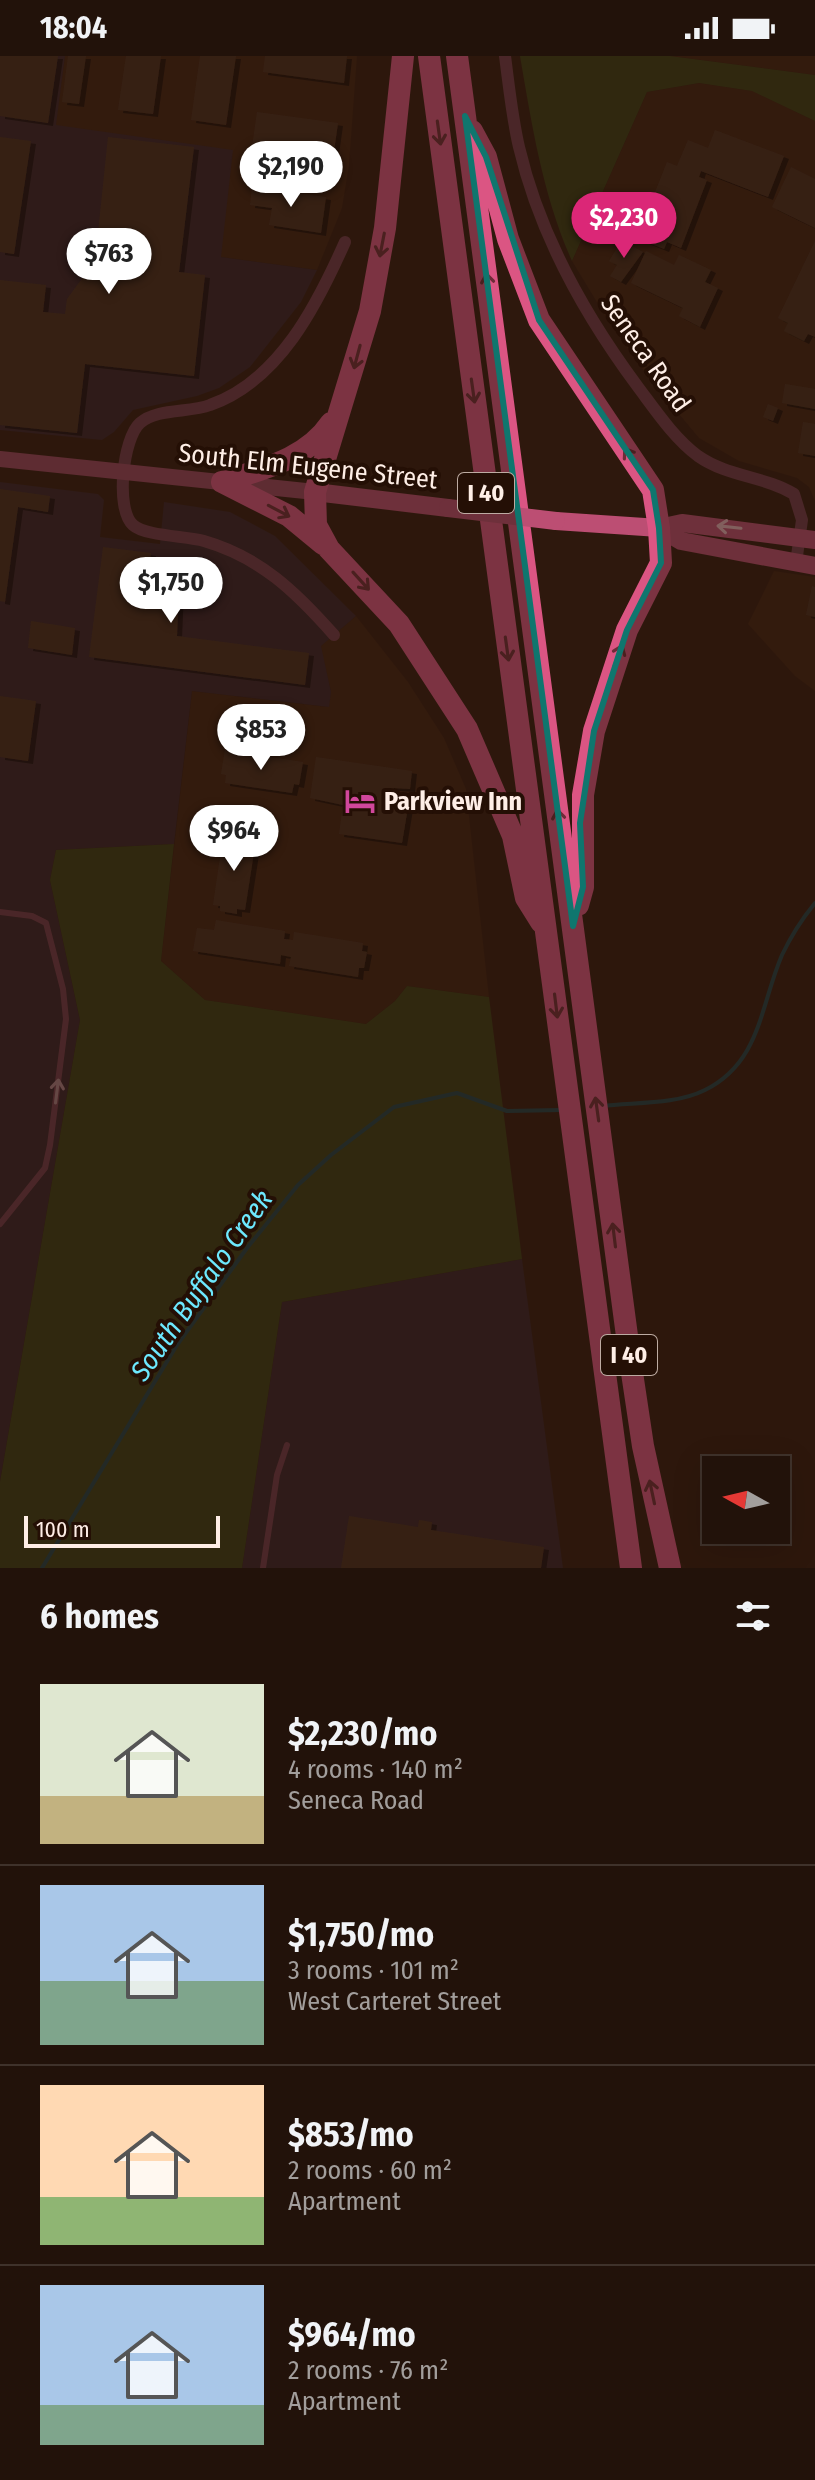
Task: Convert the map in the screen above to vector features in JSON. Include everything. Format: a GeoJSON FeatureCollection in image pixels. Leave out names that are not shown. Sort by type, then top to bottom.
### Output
{"type":"FeatureCollection","features":[{"type":"Feature","properties":{"kind":"highway"},"geometry":{"type":"LineString","coordinates":[[329,549],[316,525],[315,492],[324,455],[345,402],[370,311],[395,157],[403,56]]}},
{"type":"Feature","properties":{"kind":"highway","name":"I 40"},"geometry":{"type":"LineString","coordinates":[[429,56],[631,1568]]}},
{"type":"Feature","properties":{"kind":"highway","name":"I 40"},"geometry":{"type":"LineString","coordinates":[[457,56],[643,1446],[670,1568]]}},
{"type":"Feature","properties":{"kind":"highway"},"geometry":{"type":"LineString","coordinates":[[465,116],[486,157],[508,239],[539,320],[653,490],[659,528],[661,563],[627,630],[594,731],[580,823],[583,887],[573,926]]}},
{"type":"Feature","properties":{"kind":"highway"},"geometry":{"type":"LineString","coordinates":[[222,482],[302,452],[321,437],[345,402]]}},
{"type":"Feature","properties":{"kind":"highway"},"geometry":{"type":"LineString","coordinates":[[222,482],[289,516],[329,549],[399,624],[467,729],[513,836],[526,898],[546,930]]}},
{"type":"Feature","properties":{"kind":"main road","name":"South Elm Eugene Street"},"geometry":{"type":"LineString","coordinates":[[0,459],[556,521],[659,528],[682,523],[807,538]]}},
{"type":"Feature","properties":{"kind":"main road","name":"South Elm Eugene Street"},"geometry":{"type":"LineString","coordinates":[[659,528],[681,541],[806,564]]}},
{"type":"Feature","properties":{"kind":"street","name":"Seneca Road"},"geometry":{"type":"LineString","coordinates":[[505,56],[519,147],[532,189],[574,284],[601,333],[665,422],[697,455],[728,473],[794,494],[802,509],[807,538],[806,564]]}},
{"type":"Feature","properties":{"kind":"street"},"geometry":{"type":"LineString","coordinates":[[334,635],[275,574],[243,555],[196,538],[133,525],[124,511],[125,472],[130,438],[138,424],[151,415],[189,412],[212,405],[242,390],[262,373],[296,332],[323,291],[345,242]]}},
{"type":"Feature","properties":{"kind":"lane"},"geometry":{"type":"LineString","coordinates":[[0,912],[32,916],[46,923],[52,935],[66,1019],[45,1168],[0,1224]]}},
{"type":"Feature","properties":{"kind":"lane"},"geometry":{"type":"LineString","coordinates":[[263,1568],[277,1475],[287,1445]]}},
{"type":"Feature","properties":{"kind":"highlighted area"},"geometry":{"type":"Polygon","coordinates":[[[465,116],[486,157],[539,320],[653,490],[659,528],[661,563],[627,630],[594,731],[580,823],[583,887],[573,926],[473,177],[465,116]]]}},
{"type":"Feature","properties":{"kind":"shaded area"},"geometry":{"type":"Polygon","coordinates":[[[0,56],[65,56],[56,125],[233,150],[221,257],[317,270],[301,302],[250,367],[219,388],[133,410],[114,432],[102,440],[0,430],[0,56]]]}},
{"type":"Feature","properties":{"kind":"shaded area"},"geometry":{"type":"Polygon","coordinates":[[[65,56],[357,56],[349,165],[342,208],[317,270],[221,257],[55,126],[65,56]]]}},
{"type":"Feature","properties":{"kind":"shaded area"},"geometry":{"type":"Polygon","coordinates":[[[670,56],[815,56],[815,75],[670,56]]]}},
{"type":"Feature","properties":{"kind":"shaded area"},"geometry":{"type":"Polygon","coordinates":[[[699,83],[753,91],[815,121],[815,501],[809,487],[797,478],[739,461],[699,438],[649,378],[572,261],[647,92],[699,83]]]}},
{"type":"Feature","properties":{"kind":"shaded area"},"geometry":{"type":"Polygon","coordinates":[[[0,482],[98,494],[104,500],[100,537],[160,544],[164,502],[230,512],[275,536],[356,616],[321,646],[331,692],[329,707],[192,691],[174,844],[56,850],[50,880],[80,1020],[0,1482],[0,482]]]}},
{"type":"Feature","properties":{"kind":"shaded area"},"geometry":{"type":"Polygon","coordinates":[[[774,571],[815,577],[815,691],[795,676],[748,624],[774,571]]]}},
{"type":"Feature","properties":{"kind":"shaded area"},"geometry":{"type":"Polygon","coordinates":[[[356,616],[408,682],[444,738],[466,789],[489,997],[407,986],[395,1001],[366,1024],[205,1000],[161,961],[192,691],[328,707],[331,692],[320,646],[356,616]]]}},
{"type":"Feature","properties":{"kind":"shaded area"},"geometry":{"type":"Polygon","coordinates":[[[522,1259],[563,1568],[242,1568],[282,1302],[522,1259]]]}},
{"type":"Feature","properties":{"kind":"green space"},"geometry":{"type":"Polygon","coordinates":[[[520,56],[670,56],[815,75],[815,121],[752,91],[699,83],[647,92],[572,261],[546,186],[520,56]]]}},
{"type":"Feature","properties":{"kind":"green space"},"geometry":{"type":"Polygon","coordinates":[[[174,844],[161,961],[205,1000],[366,1024],[395,1001],[407,986],[489,997],[522,1259],[282,1302],[242,1568],[0,1568],[0,1482],[80,1020],[50,880],[56,850],[174,844]]]}},
{"type":"Feature","properties":{"kind":"building"},"geometry":{"type":"Polygon","coordinates":[[[0,56],[58,56],[48,123],[0,116],[0,56]]]}},
{"type":"Feature","properties":{"kind":"building"},"geometry":{"type":"Polygon","coordinates":[[[68,56],[86,56],[79,104],[62,102],[68,56]]]}},
{"type":"Feature","properties":{"kind":"building"},"geometry":{"type":"Polygon","coordinates":[[[126,56],[161,56],[153,114],[118,110],[126,56]]]}},
{"type":"Feature","properties":{"kind":"building"},"geometry":{"type":"Polygon","coordinates":[[[200,56],[236,56],[226,125],[191,120],[200,56]]]}},
{"type":"Feature","properties":{"kind":"building"},"geometry":{"type":"Polygon","coordinates":[[[265,56],[347,56],[344,83],[263,72],[265,56]]]}},
{"type":"Feature","properties":{"kind":"building"},"geometry":{"type":"Polygon","coordinates":[[[257,112],[338,123],[333,158],[252,147],[257,112]]]}},
{"type":"Feature","properties":{"kind":"building"},"geometry":{"type":"Polygon","coordinates":[[[715,130],[784,156],[768,197],[701,171],[699,177],[707,180],[681,248],[667,242],[664,249],[644,241],[647,232],[640,230],[667,162],[677,166],[688,140],[708,148],[715,130]]]}},
{"type":"Feature","properties":{"kind":"building"},"geometry":{"type":"Polygon","coordinates":[[[0,137],[31,141],[14,254],[0,252],[0,137]]]}},
{"type":"Feature","properties":{"kind":"building"},"geometry":{"type":"Polygon","coordinates":[[[108,137],[194,147],[179,272],[205,275],[194,376],[85,364],[77,433],[0,425],[0,280],[46,285],[43,312],[65,314],[67,299],[95,261],[108,137]]]}},
{"type":"Feature","properties":{"kind":"building"},"geometry":{"type":"Polygon","coordinates":[[[791,167],[815,179],[815,228],[772,207],[791,167]]]}},
{"type":"Feature","properties":{"kind":"building"},"geometry":{"type":"Polygon","coordinates":[[[252,187],[326,197],[321,233],[269,225],[272,208],[250,205],[252,187]]]}},
{"type":"Feature","properties":{"kind":"building"},"geometry":{"type":"Polygon","coordinates":[[[622,240],[643,252],[621,282],[610,276],[617,265],[609,261],[622,240]]]}},
{"type":"Feature","properties":{"kind":"building"},"geometry":{"type":"Polygon","coordinates":[[[815,241],[815,337],[808,334],[804,341],[784,331],[788,323],[778,318],[815,241]]]}},
{"type":"Feature","properties":{"kind":"building"},"geometry":{"type":"Polygon","coordinates":[[[646,251],[674,265],[679,255],[711,270],[705,282],[718,288],[700,327],[679,316],[683,308],[631,283],[646,251]]]}},
{"type":"Feature","properties":{"kind":"building"},"geometry":{"type":"Polygon","coordinates":[[[785,384],[815,389],[815,409],[782,403],[785,384]]]}},
{"type":"Feature","properties":{"kind":"building"},"geometry":{"type":"Polygon","coordinates":[[[768,404],[778,408],[773,421],[763,417],[768,404]]]}},
{"type":"Feature","properties":{"kind":"building"},"geometry":{"type":"Polygon","coordinates":[[[803,422],[815,424],[815,456],[798,453],[803,422]]]}},
{"type":"Feature","properties":{"kind":"building"},"geometry":{"type":"Polygon","coordinates":[[[0,489],[50,496],[48,512],[18,507],[5,602],[0,601],[0,489]]]}},
{"type":"Feature","properties":{"kind":"building"},"geometry":{"type":"Polygon","coordinates":[[[103,547],[151,553],[149,564],[158,565],[159,558],[167,559],[166,565],[202,569],[199,590],[179,587],[177,636],[309,653],[305,685],[89,657],[103,547]]]}},
{"type":"Feature","properties":{"kind":"building"},"geometry":{"type":"Polygon","coordinates":[[[812,586],[815,587],[815,617],[806,615],[812,586]]]}},
{"type":"Feature","properties":{"kind":"building"},"geometry":{"type":"Polygon","coordinates":[[[31,621],[75,628],[72,655],[28,648],[31,621]]]}},
{"type":"Feature","properties":{"kind":"building"},"geometry":{"type":"Polygon","coordinates":[[[0,696],[36,701],[28,761],[0,757],[0,696]]]}},
{"type":"Feature","properties":{"kind":"building"},"geometry":{"type":"Polygon","coordinates":[[[225,750],[303,762],[299,785],[294,784],[292,793],[225,783],[226,775],[221,774],[225,750]]]}},
{"type":"Feature","properties":{"kind":"building","name":"Parkview Inn"},"geometry":{"type":"Polygon","coordinates":[[[316,757],[412,771],[410,789],[394,788],[394,805],[408,807],[402,843],[339,834],[343,805],[310,798],[316,757]]]}},
{"type":"Feature","properties":{"kind":"building"},"geometry":{"type":"Polygon","coordinates":[[[232,832],[256,839],[245,910],[237,909],[237,914],[220,911],[220,906],[213,905],[223,837],[231,838],[232,832]]]}},
{"type":"Feature","properties":{"kind":"building"},"geometry":{"type":"Polygon","coordinates":[[[216,920],[285,931],[284,939],[293,940],[294,932],[363,943],[362,951],[367,952],[364,968],[359,968],[358,977],[289,966],[291,957],[281,955],[280,964],[193,951],[197,928],[214,930],[216,920]]]}},
{"type":"Feature","properties":{"kind":"building"},"geometry":{"type":"Polygon","coordinates":[[[349,1516],[418,1527],[419,1520],[432,1522],[431,1530],[544,1547],[541,1568],[341,1568],[349,1516]]]}},
{"type":"Feature","properties":{"kind":"waterway","name":"South Buffalo Creek"},"geometry":{"type":"LineString","coordinates":[[602,1106],[693,1095],[723,1078],[738,1064],[756,1031],[782,955],[815,903]]}},
{"type":"Feature","properties":{"kind":"waterway","name":"South Buffalo Creek"},"geometry":{"type":"LineString","coordinates":[[42,1568],[177,1345],[247,1248],[298,1185],[331,1155],[394,1107],[457,1093],[507,1111],[561,1110]]}},
{"type":"Feature","properties":{"kind":"place","name":"Parkview Inn"},"geometry":{"type":"Point","coordinates":[360,801]}}]}
